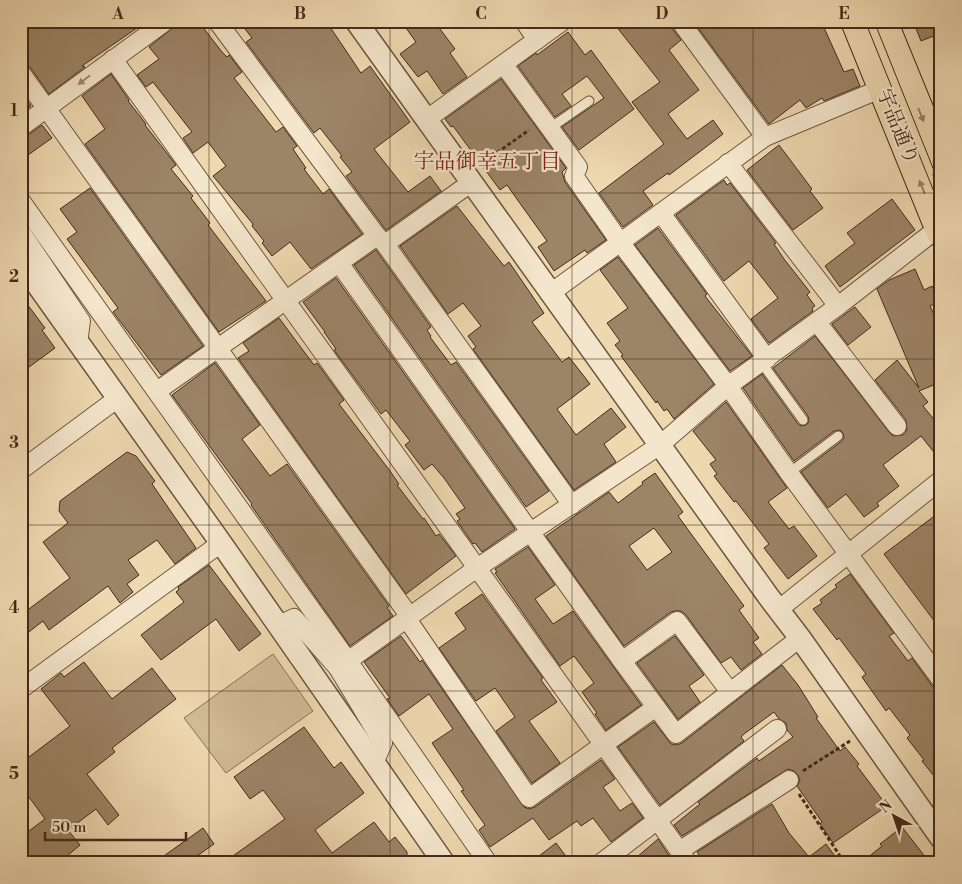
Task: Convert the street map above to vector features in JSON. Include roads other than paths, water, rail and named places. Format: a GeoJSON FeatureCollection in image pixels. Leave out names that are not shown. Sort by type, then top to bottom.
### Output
{"type":"FeatureCollection","features":[{"type":"Feature","properties":{"kind":"highway","name":"宇品通り"},"geometry":{"type":"LineString","coordinates":[[855,21],[941,232]]}},
{"type":"Feature","properties":{"kind":"highway","name":"宇品通り"},"geometry":{"type":"LineString","coordinates":[[884,21],[941,163]]}},
{"type":"Feature","properties":{"kind":"street"},"geometry":{"type":"LineString","coordinates":[[21,127],[166,21]]}},
{"type":"Feature","properties":{"kind":"street"},"geometry":{"type":"LineString","coordinates":[[217,21],[381,240],[572,505]]}},
{"type":"Feature","properties":{"kind":"street"},"geometry":{"type":"LineString","coordinates":[[356,21],[427,119],[474,175],[552,292],[941,838]]}},
{"type":"Feature","properties":{"kind":"street"},"geometry":{"type":"LineString","coordinates":[[524,21],[538,40]]}},
{"type":"Feature","properties":{"kind":"street"},"geometry":{"type":"LineString","coordinates":[[427,119],[563,21]]}},
{"type":"Feature","properties":{"kind":"street"},"geometry":{"type":"LineString","coordinates":[[680,21],[766,137]]}},
{"type":"Feature","properties":{"kind":"street"},"geometry":{"type":"LineString","coordinates":[[113,59],[683,857],[789,780]]}},
{"type":"Feature","properties":{"kind":"street"},"geometry":{"type":"LineString","coordinates":[[504,65],[578,167],[574,176],[620,242],[728,386],[788,473],[849,553],[941,680]]}},
{"type":"Feature","properties":{"kind":"street"},"geometry":{"type":"LineString","coordinates":[[21,73],[219,348],[409,618],[529,798],[656,707]]}},
{"type":"Feature","properties":{"kind":"street"},"geometry":{"type":"LineString","coordinates":[[552,292],[766,137],[907,79]]}},
{"type":"Feature","properties":{"kind":"street"},"geometry":{"type":"LineString","coordinates":[[728,163],[838,306]]}},
{"type":"Feature","properties":{"kind":"street"},"geometry":{"type":"LineString","coordinates":[[157,391],[286,300],[339,264],[381,240],[474,175]]}},
{"type":"Feature","properties":{"kind":"street"},"geometry":{"type":"LineString","coordinates":[[21,201],[157,391],[343,665],[488,863]]}},
{"type":"Feature","properties":{"kind":"street"},"geometry":{"type":"LineString","coordinates":[[661,213],[764,361]]}},
{"type":"Feature","properties":{"kind":"street"},"geometry":{"type":"LineString","coordinates":[[21,232],[80,321],[78,343]]}},
{"type":"Feature","properties":{"kind":"street"},"geometry":{"type":"LineString","coordinates":[[343,665],[477,568],[660,444],[728,386],[817,322],[928,236],[941,232]]}},
{"type":"Feature","properties":{"kind":"street"},"geometry":{"type":"LineString","coordinates":[[21,262],[279,625],[444,863]]}},
{"type":"Feature","properties":{"kind":"street"},"geometry":{"type":"LineString","coordinates":[[339,264],[530,533],[676,734],[800,638]]}},
{"type":"Feature","properties":{"kind":"street"},"geometry":{"type":"LineString","coordinates":[[817,322],[897,426]]}},
{"type":"Feature","properties":{"kind":"street"},"geometry":{"type":"LineString","coordinates":[[21,470],[118,398]]}},
{"type":"Feature","properties":{"kind":"street"},"geometry":{"type":"LineString","coordinates":[[778,610],[941,480]]}},
{"type":"Feature","properties":{"kind":"street"},"geometry":{"type":"LineString","coordinates":[[21,689],[221,543]]}},
{"type":"Feature","properties":{"kind":"street"},"geometry":{"type":"LineString","coordinates":[[279,625],[294,618],[343,665],[383,743],[374,763]]}},
{"type":"Feature","properties":{"kind":"street"},"geometry":{"type":"LineString","coordinates":[[622,661],[678,621],[730,692]]}},
{"type":"Feature","properties":{"kind":"street"},"geometry":{"type":"LineString","coordinates":[[602,863],[777,728]]}},
{"type":"Feature","properties":{"kind":"lane"},"geometry":{"type":"LineString","coordinates":[[547,123],[589,101]]}},
{"type":"Feature","properties":{"kind":"lane"},"geometry":{"type":"LineString","coordinates":[[764,361],[803,420]]}},
{"type":"Feature","properties":{"kind":"lane"},"geometry":{"type":"LineString","coordinates":[[788,473],[838,436]]}},
{"type":"Feature","properties":{"kind":"tram line"},"geometry":{"type":"LineString","coordinates":[[865,21],[941,209]]}},
{"type":"Feature","properties":{"kind":"tram line"},"geometry":{"type":"LineString","coordinates":[[874,21],[941,188]]}},
{"type":"Feature","properties":{"kind":"district","name":"宇品御幸五丁目"},"geometry":{"type":"Point","coordinates":[487,162]}}]}
